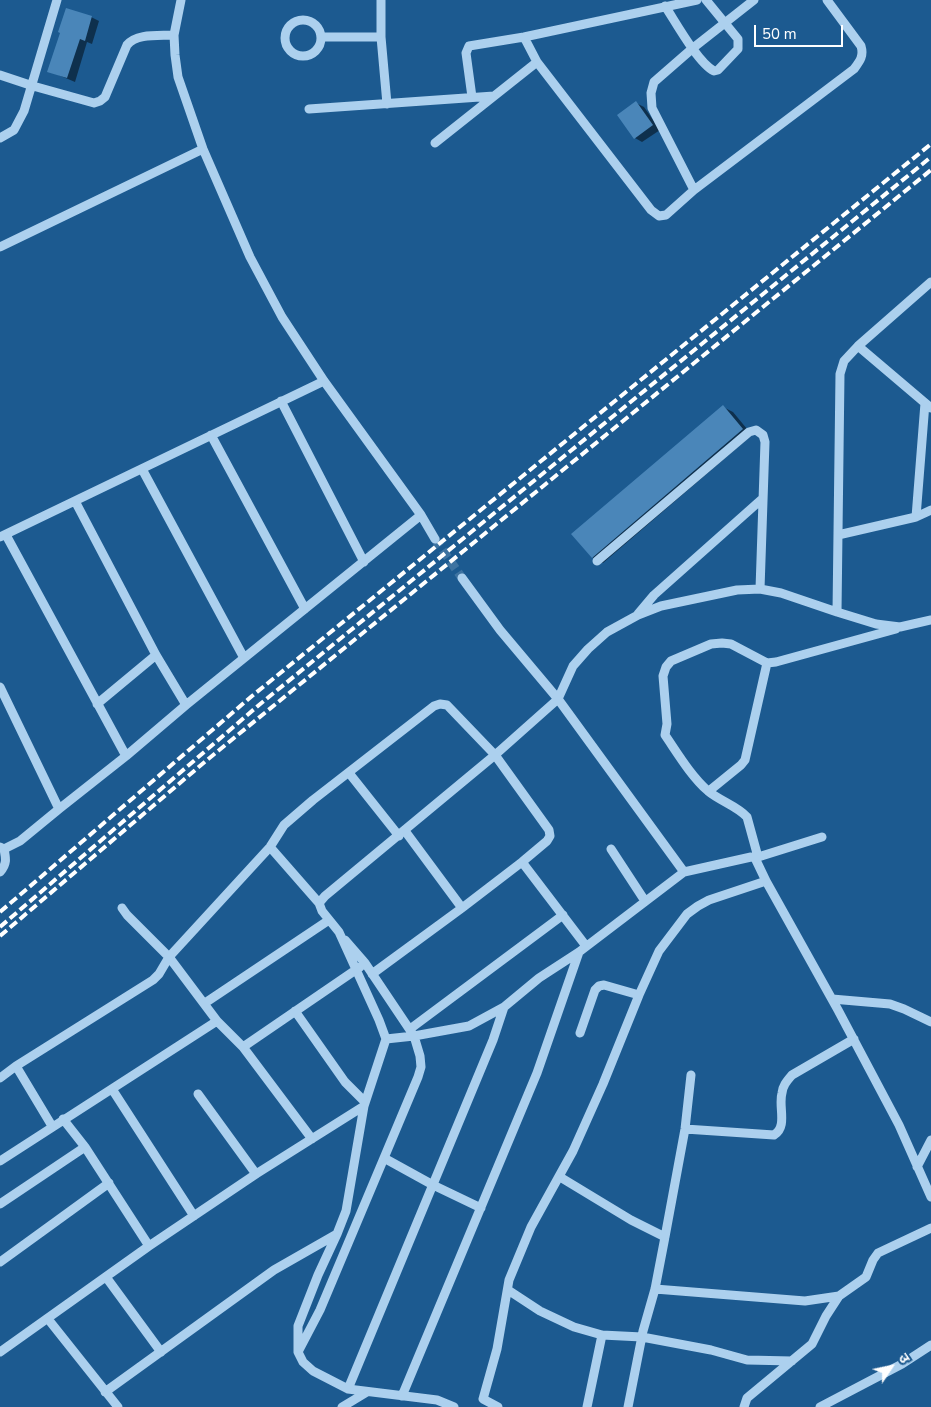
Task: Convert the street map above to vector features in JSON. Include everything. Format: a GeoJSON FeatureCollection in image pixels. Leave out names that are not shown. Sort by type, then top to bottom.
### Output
{"type":"FeatureCollection","features":[{"type":"Feature","properties":{"kind":"street"},"geometry":{"type":"LineString","coordinates":[[0,138],[14,130],[20,121],[33,86],[57,0]]}},
{"type":"Feature","properties":{"kind":"street"},"geometry":{"type":"LineString","coordinates":[[181,0],[174,35],[178,77],[203,149],[250,257],[282,316],[324,381],[421,515],[435,540]]}},
{"type":"Feature","properties":{"kind":"street"},"geometry":{"type":"LineString","coordinates":[[381,0],[381,37],[388,104]]}},
{"type":"Feature","properties":{"kind":"street"},"geometry":{"type":"LineString","coordinates":[[472,97],[466,53],[469,46],[524,37],[697,0]]}},
{"type":"Feature","properties":{"kind":"street"},"geometry":{"type":"LineString","coordinates":[[665,6],[693,48],[710,69],[714,71],[718,70],[738,48],[738,39],[706,0]]}},
{"type":"Feature","properties":{"kind":"street"},"geometry":{"type":"LineString","coordinates":[[694,190],[652,108],[651,93],[654,82],[693,48],[754,0]]}},
{"type":"Feature","properties":{"kind":"street"},"geometry":{"type":"LineString","coordinates":[[524,37],[537,62],[651,210],[659,216],[666,215],[694,190],[854,69],[860,62],[863,54],[861,46],[827,0]]}},
{"type":"Feature","properties":{"kind":"street"},"geometry":{"type":"LineString","coordinates":[[302,20],[313,23],[320,32],[321,37],[317,49],[307,56],[294,54],[286,45],[284,39],[288,27],[292,23],[302,20]]}},
{"type":"Feature","properties":{"kind":"street"},"geometry":{"type":"LineString","coordinates":[[0,75],[94,102],[100,101],[105,97],[127,45],[131,40],[138,37],[174,35]]}},
{"type":"Feature","properties":{"kind":"street"},"geometry":{"type":"LineString","coordinates":[[321,37],[381,37]]}},
{"type":"Feature","properties":{"kind":"street"},"geometry":{"type":"LineString","coordinates":[[435,142],[537,62]]}},
{"type":"Feature","properties":{"kind":"street"},"geometry":{"type":"LineString","coordinates":[[309,109],[494,96]]}},
{"type":"Feature","properties":{"kind":"street"},"geometry":{"type":"LineString","coordinates":[[0,247],[203,149]]}},
{"type":"Feature","properties":{"kind":"street"},"geometry":{"type":"LineString","coordinates":[[837,612],[840,374],[844,361],[858,346],[931,282]]}},
{"type":"Feature","properties":{"kind":"street"},"geometry":{"type":"LineString","coordinates":[[858,346],[928,406],[916,516]]}},
{"type":"Feature","properties":{"kind":"street"},"geometry":{"type":"LineString","coordinates":[[126,756],[3,536],[324,381]]}},
{"type":"Feature","properties":{"kind":"street"},"geometry":{"type":"LineString","coordinates":[[281,401],[364,562]]}},
{"type":"Feature","properties":{"kind":"street"},"geometry":{"type":"LineString","coordinates":[[598,560],[749,432],[756,430],[763,435],[765,442],[760,589]]}},
{"type":"Feature","properties":{"kind":"street"},"geometry":{"type":"LineString","coordinates":[[212,435],[305,609]]}},
{"type":"Feature","properties":{"kind":"street"},"geometry":{"type":"LineString","coordinates":[[142,469],[244,658]]}},
{"type":"Feature","properties":{"kind":"street"},"geometry":{"type":"LineString","coordinates":[[638,615],[654,595],[762,499]]}},
{"type":"Feature","properties":{"kind":"street"},"geometry":{"type":"LineString","coordinates":[[76,501],[156,655],[186,705]]}},
{"type":"Feature","properties":{"kind":"street"},"geometry":{"type":"LineString","coordinates":[[838,535],[916,516],[931,510]]}},
{"type":"Feature","properties":{"kind":"street"},"geometry":{"type":"LineString","coordinates":[[0,872],[6,865],[6,858],[2,848],[20,841],[421,515]]}},
{"type":"Feature","properties":{"kind":"street"},"geometry":{"type":"LineString","coordinates":[[462,578],[500,630],[558,699],[684,872]]}},
{"type":"Feature","properties":{"kind":"street"},"geometry":{"type":"LineString","coordinates":[[319,903],[495,755],[558,699],[573,666],[588,649],[607,632],[638,615],[661,606],[737,590],[760,589],[781,593],[876,624],[900,627]]}},
{"type":"Feature","properties":{"kind":"street"},"geometry":{"type":"LineString","coordinates":[[931,620],[767,663],[731,644],[722,642],[712,644],[671,660],[663,676],[667,724],[665,735],[699,781],[709,791],[743,812],[747,817],[756,857],[766,881],[900,1125],[931,1197]]}},
{"type":"Feature","properties":{"kind":"street"},"geometry":{"type":"LineString","coordinates":[[97,704],[156,655]]}},
{"type":"Feature","properties":{"kind":"street"},"geometry":{"type":"LineString","coordinates":[[709,791],[745,760],[767,663]]}},
{"type":"Feature","properties":{"kind":"street"},"geometry":{"type":"LineString","coordinates":[[0,687],[59,809]]}},
{"type":"Feature","properties":{"kind":"street"},"geometry":{"type":"LineString","coordinates":[[0,1078],[153,980],[169,957],[270,847],[284,825],[434,706],[440,704],[447,705],[495,755],[549,830],[550,836],[547,841],[522,862],[372,974]]}},
{"type":"Feature","properties":{"kind":"street"},"geometry":{"type":"LineString","coordinates":[[349,772],[462,908]]}},
{"type":"Feature","properties":{"kind":"street"},"geometry":{"type":"LineString","coordinates":[[386,1039],[412,1032],[470,1026],[504,1007],[539,978],[583,949],[684,872],[756,857],[822,837]]}},
{"type":"Feature","properties":{"kind":"street"},"geometry":{"type":"LineString","coordinates":[[270,847],[319,903],[329,920],[366,963],[412,1032],[420,1056],[421,1067],[320,1310],[298,1352]]}},
{"type":"Feature","properties":{"kind":"street"},"geometry":{"type":"LineString","coordinates":[[611,849],[645,902]]}},
{"type":"Feature","properties":{"kind":"street"},"geometry":{"type":"LineString","coordinates":[[522,862],[563,915],[583,949]]}},
{"type":"Feature","properties":{"kind":"street"},"geometry":{"type":"LineString","coordinates":[[498,1407],[481,1403],[497,1349],[510,1280],[531,1227],[560,1177],[603,1084],[659,951],[687,914],[709,900],[766,881]]}},
{"type":"Feature","properties":{"kind":"street"},"geometry":{"type":"LineString","coordinates":[[122,908],[169,957],[218,1022],[243,1047],[312,1139]]}},
{"type":"Feature","properties":{"kind":"street"},"geometry":{"type":"LineString","coordinates":[[412,1032],[563,915]]}},
{"type":"Feature","properties":{"kind":"street"},"geometry":{"type":"LineString","coordinates":[[205,1003],[329,920]]}},
{"type":"Feature","properties":{"kind":"street"},"geometry":{"type":"LineString","coordinates":[[339,932],[386,1039],[365,1104],[346,1211],[298,1326],[298,1352],[303,1362],[312,1371],[348,1389],[437,1400],[454,1407]]}},
{"type":"Feature","properties":{"kind":"street"},"geometry":{"type":"LineString","coordinates":[[402,1396],[536,1073],[583,949]]}},
{"type":"Feature","properties":{"kind":"street"},"geometry":{"type":"LineString","coordinates":[[243,1047],[366,963]]}},
{"type":"Feature","properties":{"kind":"street"},"geometry":{"type":"LineString","coordinates":[[580,1033],[595,990],[599,986],[604,985],[639,995]]}},
{"type":"Feature","properties":{"kind":"street"},"geometry":{"type":"LineString","coordinates":[[832,999],[890,1004],[904,1008],[931,1022]]}},
{"type":"Feature","properties":{"kind":"street"},"geometry":{"type":"LineString","coordinates":[[348,1389],[493,1040],[504,1007]]}},
{"type":"Feature","properties":{"kind":"street"},"geometry":{"type":"LineString","coordinates":[[295,1011],[346,1082],[365,1104]]}},
{"type":"Feature","properties":{"kind":"street"},"geometry":{"type":"LineString","coordinates":[[0,1161],[52,1126],[218,1022]]}},
{"type":"Feature","properties":{"kind":"street"},"geometry":{"type":"LineString","coordinates":[[686,1129],[774,1135],[778,1133],[781,1128],[781,1094],[785,1084],[792,1075],[854,1039]]}},
{"type":"Feature","properties":{"kind":"street"},"geometry":{"type":"LineString","coordinates":[[16,1066],[52,1126]]}},
{"type":"Feature","properties":{"kind":"street"},"geometry":{"type":"LineString","coordinates":[[628,1407],[642,1337],[666,1237],[686,1129],[691,1075]]}},
{"type":"Feature","properties":{"kind":"street"},"geometry":{"type":"LineString","coordinates":[[112,1089],[194,1216]]}},
{"type":"Feature","properties":{"kind":"street"},"geometry":{"type":"LineString","coordinates":[[198,1094],[256,1174]]}},
{"type":"Feature","properties":{"kind":"street"},"geometry":{"type":"LineString","coordinates":[[0,1352],[149,1246],[365,1104]]}},
{"type":"Feature","properties":{"kind":"street"},"geometry":{"type":"LineString","coordinates":[[63,1119],[85,1148],[149,1246]]}},
{"type":"Feature","properties":{"kind":"street"},"geometry":{"type":"LineString","coordinates":[[917,1167],[931,1140]]}},
{"type":"Feature","properties":{"kind":"street"},"geometry":{"type":"LineString","coordinates":[[0,1204],[85,1148]]}},
{"type":"Feature","properties":{"kind":"street"},"geometry":{"type":"LineString","coordinates":[[384,1158],[433,1185],[481,1208]]}},
{"type":"Feature","properties":{"kind":"street"},"geometry":{"type":"LineString","coordinates":[[560,1177],[631,1220],[666,1237]]}},
{"type":"Feature","properties":{"kind":"street"},"geometry":{"type":"LineString","coordinates":[[0,1262],[109,1184]]}},
{"type":"Feature","properties":{"kind":"street"},"geometry":{"type":"LineString","coordinates":[[744,1407],[747,1398],[812,1344],[826,1316],[839,1296],[866,1277],[878,1253],[931,1228]]}},
{"type":"Feature","properties":{"kind":"street"},"geometry":{"type":"LineString","coordinates":[[106,1392],[274,1270],[337,1234]]}},
{"type":"Feature","properties":{"kind":"street"},"geometry":{"type":"LineString","coordinates":[[106,1277],[161,1352]]}},
{"type":"Feature","properties":{"kind":"street"},"geometry":{"type":"LineString","coordinates":[[655,1289],[805,1301],[839,1296]]}},
{"type":"Feature","properties":{"kind":"street"},"geometry":{"type":"LineString","coordinates":[[508,1290],[548,1315],[574,1327],[602,1335],[642,1337],[711,1350],[747,1360],[792,1361]]}},
{"type":"Feature","properties":{"kind":"street"},"geometry":{"type":"LineString","coordinates":[[48,1319],[118,1407]]}},
{"type":"Feature","properties":{"kind":"street"},"geometry":{"type":"LineString","coordinates":[[587,1407],[602,1335]]}},
{"type":"Feature","properties":{"kind":"street"},"geometry":{"type":"LineString","coordinates":[[820,1407],[902,1364],[931,1345]]}},
{"type":"Feature","properties":{"kind":"street"},"geometry":{"type":"LineString","coordinates":[[342,1407],[368,1392]]}},
{"type":"Feature","properties":{"kind":"street"},"geometry":{"type":"LineString","coordinates":[[427,1407],[437,1400]]}},
{"type":"Feature","properties":{"kind":"building"},"geometry":{"type":"Polygon","coordinates":[[[66,8],[92,16],[85,41],[80,39],[67,78],[47,72],[66,8]]]}},
{"type":"Feature","properties":{"kind":"building"},"geometry":{"type":"Polygon","coordinates":[[[636,101],[653,125],[634,139],[617,115],[636,101]]]}},
{"type":"Feature","properties":{"kind":"building"},"geometry":{"type":"Polygon","coordinates":[[[723,405],[743,429],[592,558],[571,534],[723,405]]]}},
{"type":"Feature","properties":{"kind":"tunnel"},"geometry":{"type":"LineString","coordinates":[[435,539],[462,578]]}},
{"type":"Feature","properties":{"kind":"railway"},"geometry":{"type":"LineString","coordinates":[[0,912],[252,696],[931,144]]}},
{"type":"Feature","properties":{"kind":"railway"},"geometry":{"type":"LineString","coordinates":[[0,927],[259,705],[931,157]]}},
{"type":"Feature","properties":{"kind":"railway"},"geometry":{"type":"LineString","coordinates":[[0,936],[207,760],[931,170]]}}]}
